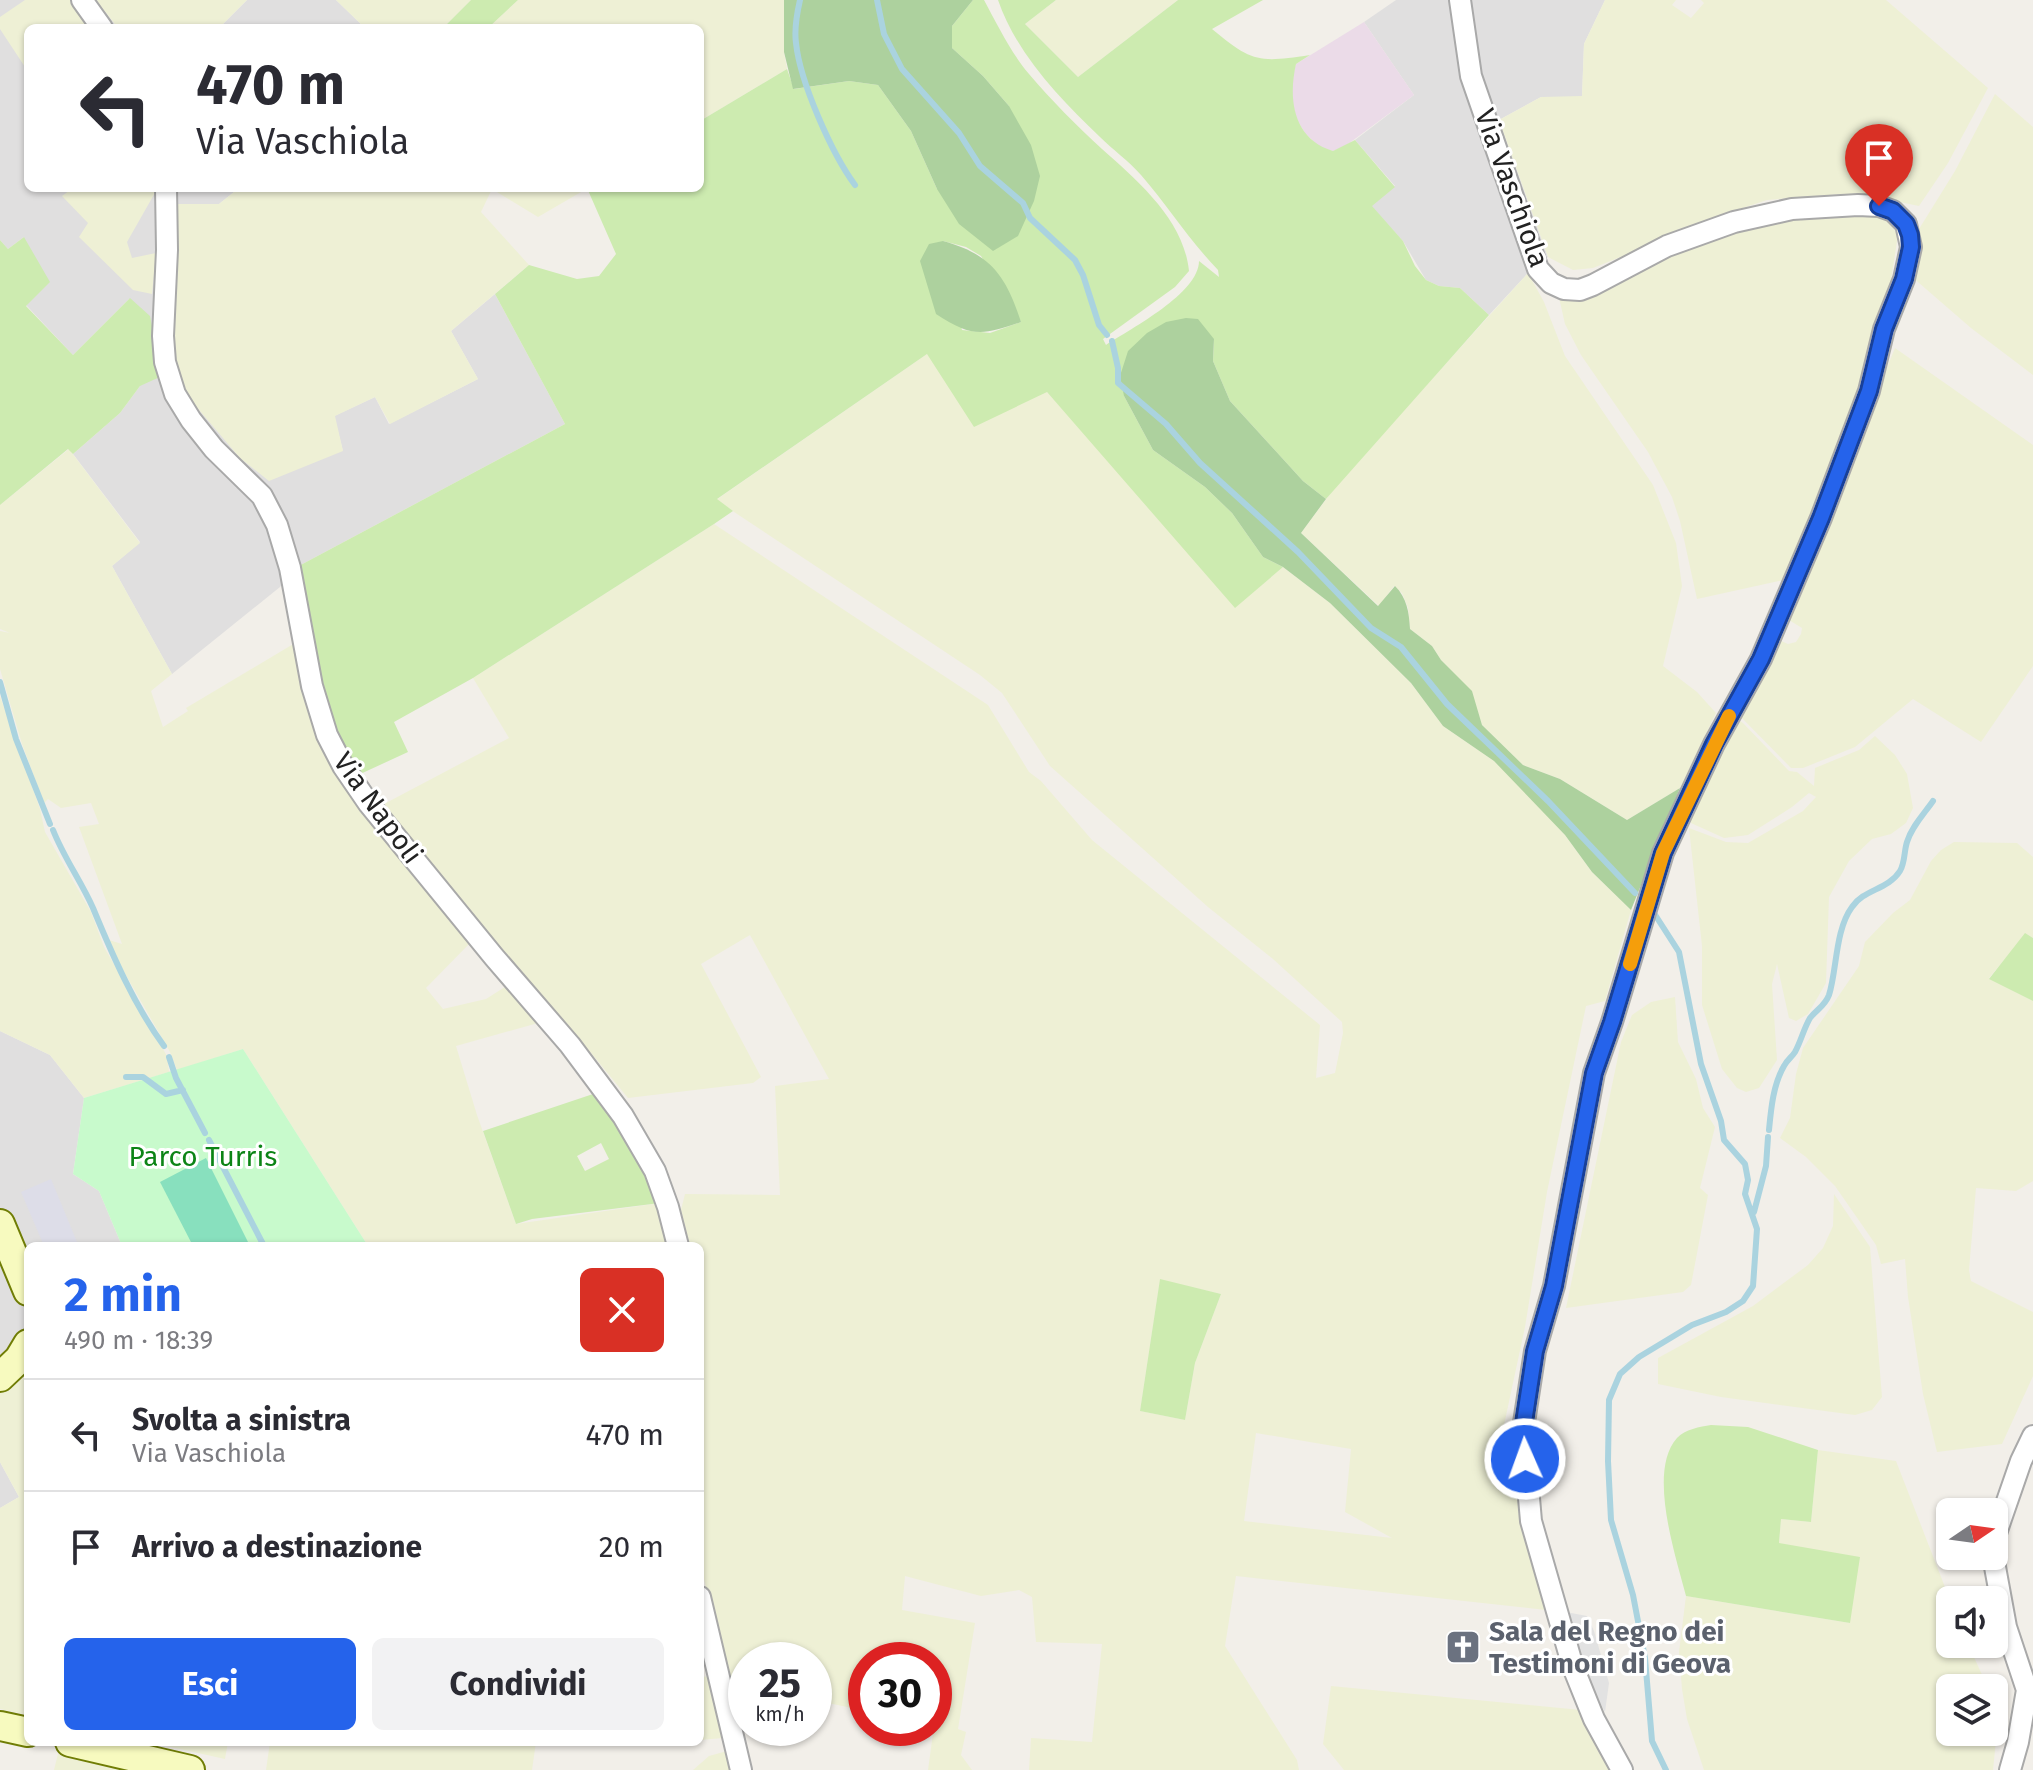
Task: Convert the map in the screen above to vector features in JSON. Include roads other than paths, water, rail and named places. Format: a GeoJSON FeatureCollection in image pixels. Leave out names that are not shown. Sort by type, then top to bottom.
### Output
{"type":"FeatureCollection","features":[{"type":"Feature","properties":{"kind":"street"},"geometry":{"type":"LineString","coordinates":[[82,0],[99,24]]}},
{"type":"Feature","properties":{"kind":"street","name":"Via Vaschiola"},"geometry":{"type":"LineString","coordinates":[[1460,0],[1471,76],[1538,269],[1551,283],[1564,289],[1580,290],[1667,246],[1734,222],[1792,209],[1879,206],[1893,211],[1906,224],[1911,247],[1904,279],[1884,329],[1869,391],[1821,518],[1761,659],[1714,744],[1663,853],[1594,1073],[1554,1286],[1535,1351],[1523,1429],[1531,1521],[1573,1667],[1594,1719],[1622,1770]]}},
{"type":"Feature","properties":{"kind":"street","name":"Via Napoli"},"geometry":{"type":"LineString","coordinates":[[166,192],[165,362],[175,394],[191,420],[214,449],[262,496],[277,525],[290,568],[312,686],[327,735],[343,766],[369,804],[570,1045],[623,1116],[655,1171],[677,1242]]}},
{"type":"Feature","properties":{"kind":"street"},"geometry":{"type":"LineString","coordinates":[[0,1224],[24,1281]]}},
{"type":"Feature","properties":{"kind":"street"},"geometry":{"type":"LineString","coordinates":[[0,1377],[24,1351]]}},
{"type":"Feature","properties":{"kind":"street"},"geometry":{"type":"LineString","coordinates":[[2008,1499],[2033,1436]]}},
{"type":"Feature","properties":{"kind":"street"},"geometry":{"type":"LineString","coordinates":[[1996,1570],[2006,1627],[2027,1690],[2010,1770]]}},
{"type":"Feature","properties":{"kind":"street"},"geometry":{"type":"LineString","coordinates":[[704,1614],[741,1770]]}},
{"type":"Feature","properties":{"kind":"street"},"geometry":{"type":"LineString","coordinates":[[0,1726],[24,1731]]}},
{"type":"Feature","properties":{"kind":"street"},"geometry":{"type":"LineString","coordinates":[[87,1746],[190,1770]]}},
{"type":"Feature","properties":{"kind":"waterway"},"geometry":{"type":"LineString","coordinates":[[800,0],[795,38],[804,77],[827,137],[855,185]]}},
{"type":"Feature","properties":{"kind":"waterway"},"geometry":{"type":"LineString","coordinates":[[877,0],[884,34],[902,69],[959,133],[980,166],[1023,203],[1030,218],[1075,260],[1099,325],[1107,335]]}},
{"type":"Feature","properties":{"kind":"waterway"},"geometry":{"type":"LineString","coordinates":[[1112,341],[1118,383],[1166,424],[1200,463],[1298,552],[1371,628],[1401,647],[1447,704],[1548,801],[1635,893]]}},
{"type":"Feature","properties":{"kind":"waterway"},"geometry":{"type":"LineString","coordinates":[[0,682],[16,739],[50,824]]}},
{"type":"Feature","properties":{"kind":"waterway"},"geometry":{"type":"LineString","coordinates":[[1769,1130],[1780,1073],[1795,1052],[1810,1018],[1829,995],[1846,916],[1857,901],[1889,882],[1900,871],[1909,836],[1933,801]]}},
{"type":"Feature","properties":{"kind":"waterway"},"geometry":{"type":"LineString","coordinates":[[53,830],[133,996],[164,1046]]}},
{"type":"Feature","properties":{"kind":"waterway"},"geometry":{"type":"LineString","coordinates":[[1652,910],[1679,952],[1701,1064],[1721,1121],[1724,1140],[1745,1164],[1748,1180],[1745,1194],[1757,1229],[1753,1286],[1743,1301],[1726,1312],[1692,1325],[1639,1357],[1620,1374],[1609,1400],[1611,1520],[1633,1595],[1645,1658],[1652,1741],[1666,1770]]}},
{"type":"Feature","properties":{"kind":"waterway"},"geometry":{"type":"LineString","coordinates":[[169,1057],[176,1078],[205,1133]]}},
{"type":"Feature","properties":{"kind":"waterway"},"geometry":{"type":"LineString","coordinates":[[126,1077],[143,1077],[166,1094],[183,1090]]}},
{"type":"Feature","properties":{"kind":"waterway"},"geometry":{"type":"LineString","coordinates":[[1754,1212],[1766,1166],[1768,1137]]}},
{"type":"Feature","properties":{"kind":"waterway"},"geometry":{"type":"LineString","coordinates":[[209,1140],[262,1242]]}},
{"type":"Feature","properties":{"kind":"place","name":"Sala del Regno dei Testimoni di Geova"},"geometry":{"type":"Point","coordinates":[1463,1647]}},
{"type":"Feature","properties":{"kind":"park label","name":"Parco Turris"},"geometry":{"type":"Point","coordinates":[203,1156]}}]}
